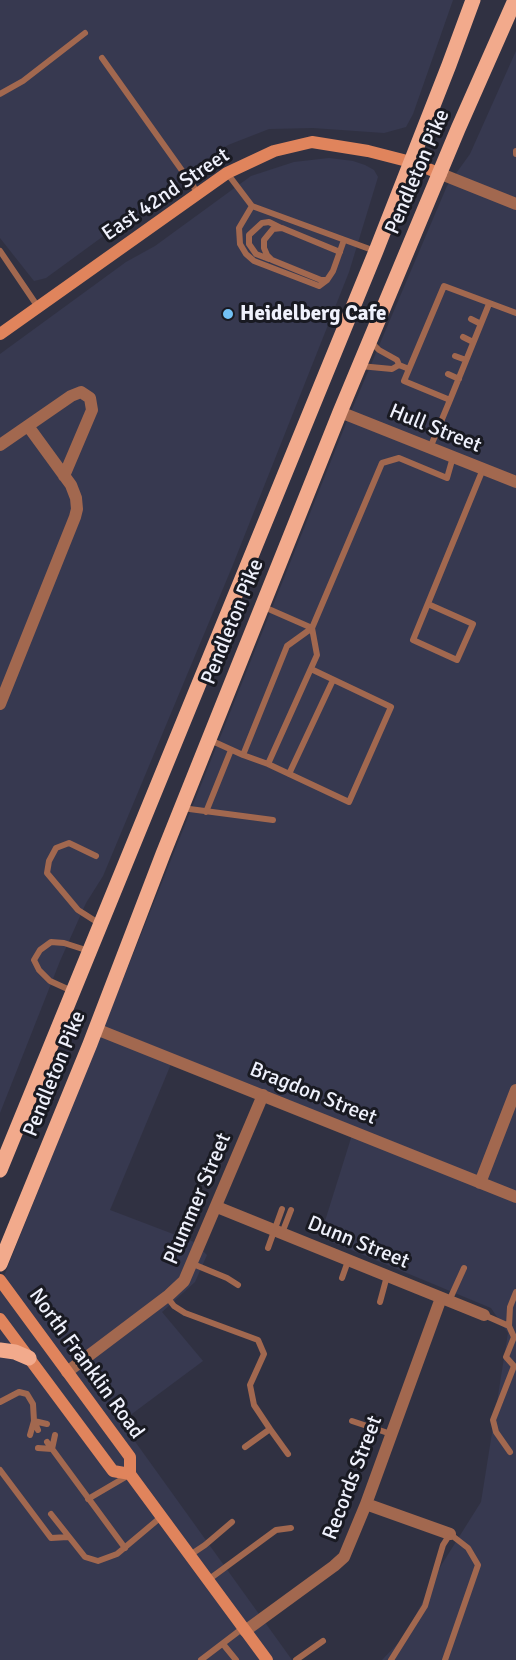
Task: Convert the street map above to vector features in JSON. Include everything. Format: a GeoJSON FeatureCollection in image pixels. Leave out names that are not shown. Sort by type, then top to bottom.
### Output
{"type":"FeatureCollection","features":[{"type":"Feature","properties":{"kind":"main road","name":"Pendleton Pike"},"geometry":{"type":"LineString","coordinates":[[0,1170],[376,251],[473,0]]}},
{"type":"Feature","properties":{"kind":"main road","name":"Pendleton Pike"},"geometry":{"type":"LineString","coordinates":[[0,1264],[96,1029],[181,808],[340,412],[516,0]]}},
{"type":"Feature","properties":{"kind":"main road","name":"East 42nd Street"},"geometry":{"type":"LineString","coordinates":[[0,334],[227,173],[274,151],[312,142],[368,151],[411,162],[441,174]]}},
{"type":"Feature","properties":{"kind":"main road","name":"North Franklin Road"},"geometry":{"type":"LineString","coordinates":[[0,1280],[130,1457],[130,1474],[267,1660]]}},
{"type":"Feature","properties":{"kind":"main road","name":"North Franklin Road"},"geometry":{"type":"LineString","coordinates":[[0,1319],[113,1471],[130,1474]]}},
{"type":"Feature","properties":{"kind":"main road"},"geometry":{"type":"LineString","coordinates":[[0,1350],[15,1352],[29,1358]]}},
{"type":"Feature","properties":{"kind":"street"},"geometry":{"type":"LineString","coordinates":[[441,174],[516,204]]}},
{"type":"Feature","properties":{"kind":"street"},"geometry":{"type":"LineString","coordinates":[[0,445],[81,392],[91,401],[92,410],[64,476]]}},
{"type":"Feature","properties":{"kind":"street","name":"Hull Street"},"geometry":{"type":"LineString","coordinates":[[340,412],[516,482]]}},
{"type":"Feature","properties":{"kind":"street"},"geometry":{"type":"LineString","coordinates":[[0,704],[75,517],[76,498],[64,476],[28,426]]}},
{"type":"Feature","properties":{"kind":"street","name":"Bragdon Street"},"geometry":{"type":"LineString","coordinates":[[96,1029],[516,1197]]}},
{"type":"Feature","properties":{"kind":"street"},"geometry":{"type":"LineString","coordinates":[[480,1183],[516,1090]]}},
{"type":"Feature","properties":{"kind":"street","name":"Plummer Street"},"geometry":{"type":"LineString","coordinates":[[67,1372],[167,1297],[184,1281],[263,1095]]}},
{"type":"Feature","properties":{"kind":"street","name":"Dunn Street"},"geometry":{"type":"LineString","coordinates":[[217,1207],[484,1315]]}},
{"type":"Feature","properties":{"kind":"street","name":"Records Street"},"geometry":{"type":"LineString","coordinates":[[244,1630],[344,1557],[445,1299]]}},
{"type":"Feature","properties":{"kind":"street"},"geometry":{"type":"LineString","coordinates":[[366,1504],[450,1534]]}},
{"type":"Feature","properties":{"kind":"lane"},"geometry":{"type":"LineString","coordinates":[[0,94],[23,81],[85,33]]}},
{"type":"Feature","properties":{"kind":"lane"},"geometry":{"type":"LineString","coordinates":[[102,58],[198,193]]}},
{"type":"Feature","properties":{"kind":"lane"},"geometry":{"type":"LineString","coordinates":[[227,173],[252,206],[376,251]]}},
{"type":"Feature","properties":{"kind":"lane"},"geometry":{"type":"LineString","coordinates":[[252,206],[239,228],[240,243],[246,254],[254,261],[319,286],[327,280],[344,240]]}},
{"type":"Feature","properties":{"kind":"lane"},"geometry":{"type":"LineString","coordinates":[[327,280],[321,280],[256,254],[249,244],[249,235],[262,223],[269,222],[340,252]]}},
{"type":"Feature","properties":{"kind":"lane"},"geometry":{"type":"LineString","coordinates":[[272,260],[264,249],[264,240],[273,229],[282,228]]}},
{"type":"Feature","properties":{"kind":"lane"},"geometry":{"type":"LineString","coordinates":[[0,251],[38,307]]}},
{"type":"Feature","properties":{"kind":"lane"},"geometry":{"type":"LineString","coordinates":[[450,400],[404,381],[424,344],[444,286],[516,313]]}},
{"type":"Feature","properties":{"kind":"lane"},"geometry":{"type":"LineString","coordinates":[[430,448],[489,304]]}},
{"type":"Feature","properties":{"kind":"lane"},"geometry":{"type":"LineString","coordinates":[[471,320],[481,324]]}},
{"type":"Feature","properties":{"kind":"lane"},"geometry":{"type":"LineString","coordinates":[[463,337],[473,342]]}},
{"type":"Feature","properties":{"kind":"lane"},"geometry":{"type":"LineString","coordinates":[[370,341],[379,350],[397,360],[399,365],[409,369]]}},
{"type":"Feature","properties":{"kind":"lane"},"geometry":{"type":"LineString","coordinates":[[455,356],[466,360]]}},
{"type":"Feature","properties":{"kind":"lane"},"geometry":{"type":"LineString","coordinates":[[359,366],[392,369],[399,365]]}},
{"type":"Feature","properties":{"kind":"lane"},"geometry":{"type":"LineString","coordinates":[[448,374],[459,379]]}},
{"type":"Feature","properties":{"kind":"lane"},"geometry":{"type":"LineString","coordinates":[[243,755],[287,646],[312,628],[382,463],[399,458],[447,478],[453,457]]}},
{"type":"Feature","properties":{"kind":"lane"},"geometry":{"type":"LineString","coordinates":[[428,604],[473,624],[457,660],[413,640],[483,469]]}},
{"type":"Feature","properties":{"kind":"lane"},"geometry":{"type":"LineString","coordinates":[[262,606],[312,628]]}},
{"type":"Feature","properties":{"kind":"lane"},"geometry":{"type":"LineString","coordinates":[[268,764],[317,655],[312,628]]}},
{"type":"Feature","properties":{"kind":"lane"},"geometry":{"type":"LineString","coordinates":[[209,740],[268,764],[349,802],[391,707],[310,669]]}},
{"type":"Feature","properties":{"kind":"lane"},"geometry":{"type":"LineString","coordinates":[[290,774],[333,680]]}},
{"type":"Feature","properties":{"kind":"lane"},"geometry":{"type":"LineString","coordinates":[[206,812],[231,750]]}},
{"type":"Feature","properties":{"kind":"lane"},"geometry":{"type":"LineString","coordinates":[[181,808],[273,820]]}},
{"type":"Feature","properties":{"kind":"lane"},"geometry":{"type":"LineString","coordinates":[[96,856],[69,843],[56,848],[46,873],[78,910],[100,924]]}},
{"type":"Feature","properties":{"kind":"lane"},"geometry":{"type":"LineString","coordinates":[[73,991],[50,981],[39,970],[34,960],[40,950],[51,942],[64,943],[89,951]]}},
{"type":"Feature","properties":{"kind":"lane"},"geometry":{"type":"LineString","coordinates":[[278,1232],[282,1209]]}},
{"type":"Feature","properties":{"kind":"lane"},"geometry":{"type":"LineString","coordinates":[[268,1248],[291,1210]]}},
{"type":"Feature","properties":{"kind":"lane"},"geometry":{"type":"LineString","coordinates":[[342,1278],[348,1260]]}},
{"type":"Feature","properties":{"kind":"lane"},"geometry":{"type":"LineString","coordinates":[[193,1264],[238,1285]]}},
{"type":"Feature","properties":{"kind":"lane"},"geometry":{"type":"LineString","coordinates":[[445,1299],[464,1268]]}},
{"type":"Feature","properties":{"kind":"lane"},"geometry":{"type":"LineString","coordinates":[[380,1302],[387,1276]]}},
{"type":"Feature","properties":{"kind":"lane"},"geometry":{"type":"LineString","coordinates":[[510,1452],[496,1432],[493,1420],[514,1366],[506,1357],[514,1337],[509,1326],[510,1307],[516,1292]]}},
{"type":"Feature","properties":{"kind":"lane"},"geometry":{"type":"LineString","coordinates":[[167,1297],[174,1306],[185,1313],[258,1340],[264,1354],[250,1385],[254,1405],[288,1454]]}},
{"type":"Feature","properties":{"kind":"lane"},"geometry":{"type":"LineString","coordinates":[[484,1315],[509,1326]]}},
{"type":"Feature","properties":{"kind":"lane"},"geometry":{"type":"LineString","coordinates":[[0,1402],[20,1392],[27,1394],[33,1404],[34,1421],[30,1435]]}},
{"type":"Feature","properties":{"kind":"lane"},"geometry":{"type":"LineString","coordinates":[[34,1421],[47,1424]]}},
{"type":"Feature","properties":{"kind":"lane"},"geometry":{"type":"LineString","coordinates":[[34,1421],[38,1430]]}},
{"type":"Feature","properties":{"kind":"lane"},"geometry":{"type":"LineString","coordinates":[[352,1421],[391,1434]]}},
{"type":"Feature","properties":{"kind":"lane"},"geometry":{"type":"LineString","coordinates":[[244,1447],[270,1429]]}},
{"type":"Feature","properties":{"kind":"lane"},"geometry":{"type":"LineString","coordinates":[[52,1449],[56,1436]]}},
{"type":"Feature","properties":{"kind":"lane"},"geometry":{"type":"LineString","coordinates":[[47,1442],[125,1548]]}},
{"type":"Feature","properties":{"kind":"lane"},"geometry":{"type":"LineString","coordinates":[[38,1448],[52,1449]]}},
{"type":"Feature","properties":{"kind":"lane"},"geometry":{"type":"LineString","coordinates":[[0,1470],[51,1538],[68,1537]]}},
{"type":"Feature","properties":{"kind":"lane"},"geometry":{"type":"LineString","coordinates":[[88,1499],[130,1474]]}},
{"type":"Feature","properties":{"kind":"lane"},"geometry":{"type":"LineString","coordinates":[[51,1514],[85,1557],[98,1561],[109,1558],[125,1548],[161,1517]]}},
{"type":"Feature","properties":{"kind":"lane"},"geometry":{"type":"LineString","coordinates":[[189,1555],[232,1522]]}},
{"type":"Feature","properties":{"kind":"lane"},"geometry":{"type":"LineString","coordinates":[[208,1580],[276,1530],[291,1528]]}},
{"type":"Feature","properties":{"kind":"lane"},"geometry":{"type":"LineString","coordinates":[[392,1660],[425,1606],[443,1545],[450,1534],[468,1548],[478,1565],[446,1660]]}},
{"type":"Feature","properties":{"kind":"lane"},"geometry":{"type":"LineString","coordinates":[[201,1660],[244,1630]]}},
{"type":"Feature","properties":{"kind":"lane"},"geometry":{"type":"LineString","coordinates":[[296,1660],[323,1641]]}},
{"type":"Feature","properties":{"kind":"lane"},"geometry":{"type":"LineString","coordinates":[[223,1644],[236,1660]]}},
{"type":"Feature","properties":{"kind":"shaded area"},"geometry":{"type":"Polygon","coordinates":[[[0,0],[453,0],[413,114],[406,127],[384,133],[313,128],[269,129],[228,145],[46,278],[34,281],[0,238],[0,0]]]}},
{"type":"Feature","properties":{"kind":"shaded area"},"geometry":{"type":"Polygon","coordinates":[[[516,51],[516,1660],[382,1660],[405,1636],[442,1564],[481,1502],[508,1333],[491,1308],[320,1237],[352,1135],[171,1064],[110,1210],[194,1242],[207,1255],[195,1282],[162,1312],[203,1361],[121,1422],[292,1660],[0,1660],[0,1286],[347,421],[447,186],[470,154],[516,51]]]}},
{"type":"Feature","properties":{"kind":"shaded area"},"geometry":{"type":"Polygon","coordinates":[[[329,158],[365,165],[374,170],[378,177],[349,272],[232,567],[103,876],[86,903],[60,961],[0,1113],[0,354],[126,262],[155,246],[251,176],[294,162],[329,158]]]}},
{"type":"Feature","properties":{"kind":"place","name":"Heidelberg Cafe"},"geometry":{"type":"Point","coordinates":[228,314]}}]}
